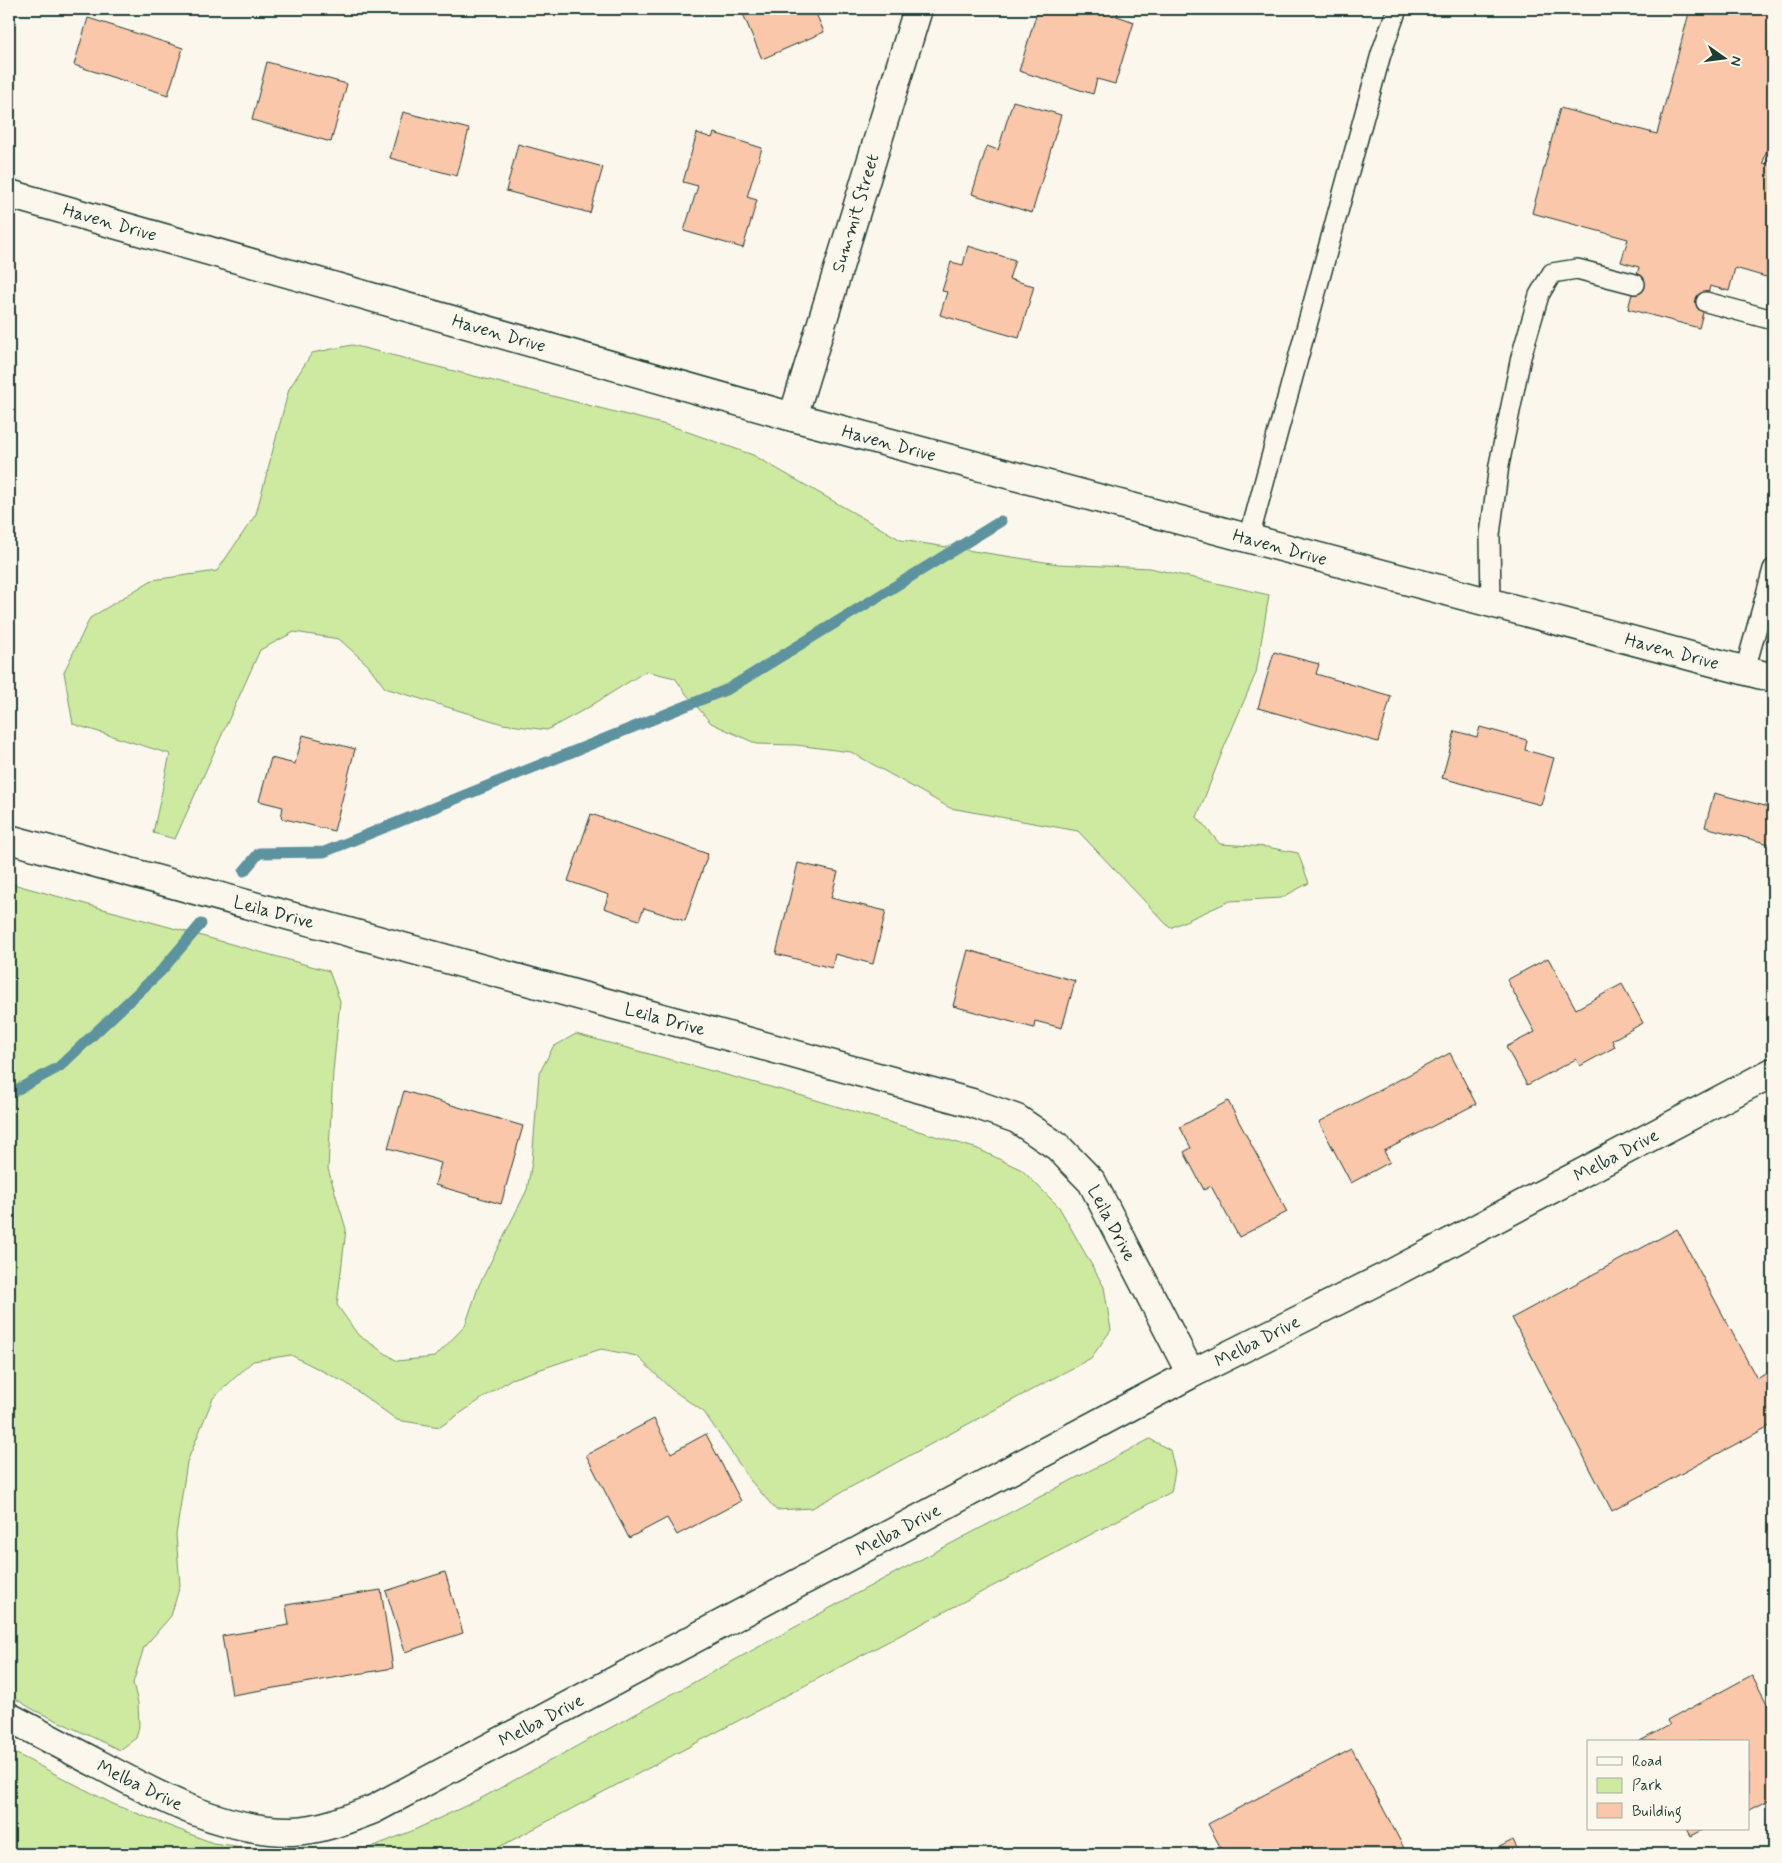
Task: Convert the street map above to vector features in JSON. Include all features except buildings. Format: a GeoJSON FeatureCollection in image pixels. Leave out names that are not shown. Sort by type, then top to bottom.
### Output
{"type":"FeatureCollection","features":[{"type":"Feature","properties":{"kind":"street","name":"Summit Street"},"geometry":{"type":"LineString","coordinates":[[793,417],[918,9]]}},
{"type":"Feature","properties":{"kind":"street","name":"Haven Drive"},"geometry":{"type":"LineString","coordinates":[[9,194],[793,417],[1773,678]]}},
{"type":"Feature","properties":{"kind":"street","name":"Leila Drive"},"geometry":{"type":"LineString","coordinates":[[9,839],[972,1103],[1017,1120],[1058,1147],[1092,1182],[1191,1374]]}},
{"type":"Feature","properties":{"kind":"street","name":"Melba Drive"},"geometry":{"type":"LineString","coordinates":[[9,1717],[150,1792],[199,1813],[247,1827],[294,1831],[338,1824],[382,1804],[1191,1374],[1387,1276],[1773,1072]]}},
{"type":"Feature","properties":{"kind":"lane"},"geometry":{"type":"LineString","coordinates":[[1249,538],[1381,54],[1397,9]]}},
{"type":"Feature","properties":{"kind":"lane"},"geometry":{"type":"LineString","coordinates":[[1491,604],[1490,535],[1499,465],[1521,357],[1539,295],[1552,273],[1577,269],[1635,284]]}},
{"type":"Feature","properties":{"kind":"lane"},"geometry":{"type":"LineString","coordinates":[[1706,302],[1773,320]]}},
{"type":"Feature","properties":{"kind":"lane"},"geometry":{"type":"LineString","coordinates":[[1745,670],[1773,569]]}},
{"type":"Feature","properties":{"kind":"green space"},"geometry":{"type":"Polygon","coordinates":[[[352,345],[674,427],[753,455],[901,540],[1058,564],[1150,568],[1269,595],[1256,673],[1197,817],[1220,844],[1267,847],[1298,853],[1309,883],[1281,898],[1230,901],[1170,928],[1078,831],[950,808],[851,752],[796,745],[757,744],[711,723],[675,678],[646,671],[589,707],[547,730],[503,724],[385,688],[368,665],[339,639],[294,632],[260,650],[175,839],[153,833],[170,754],[73,724],[64,672],[90,618],[152,580],[217,571],[256,514],[289,389],[312,353],[352,345]]]}},
{"type":"Feature","properties":{"kind":"green space"},"geometry":{"type":"Polygon","coordinates":[[[9,883],[329,971],[340,1001],[333,1072],[328,1169],[346,1229],[337,1305],[358,1335],[397,1361],[435,1357],[465,1326],[479,1285],[527,1190],[532,1162],[539,1074],[553,1047],[576,1034],[796,1094],[978,1149],[1022,1170],[1059,1207],[1104,1287],[1111,1330],[1091,1358],[812,1508],[776,1510],[750,1480],[704,1412],[671,1389],[637,1356],[601,1349],[511,1379],[440,1427],[397,1420],[346,1383],[291,1355],[253,1361],[213,1398],[187,1462],[176,1535],[180,1585],[171,1616],[144,1647],[133,1683],[138,1703],[139,1726],[136,1738],[120,1750],[34,1710],[9,1695],[9,883]]]}},
{"type":"Feature","properties":{"kind":"green space"},"geometry":{"type":"Polygon","coordinates":[[[1150,1439],[1170,1450],[1175,1471],[1171,1492],[486,1854],[327,1854],[359,1852],[412,1831],[478,1800],[876,1583],[1150,1439]]]}},
{"type":"Feature","properties":{"kind":"green space"},"geometry":{"type":"Polygon","coordinates":[[[9,1750],[113,1804],[213,1843],[292,1854],[9,1854],[9,1750]]]}},
{"type":"Feature","properties":{"kind":"waterway"},"geometry":{"type":"LineString","coordinates":[[244,871],[259,853],[324,852],[728,689],[1001,521]]}},
{"type":"Feature","properties":{"kind":"waterway"},"geometry":{"type":"LineString","coordinates":[[9,1094],[59,1067],[161,971],[201,924]]}}]}
